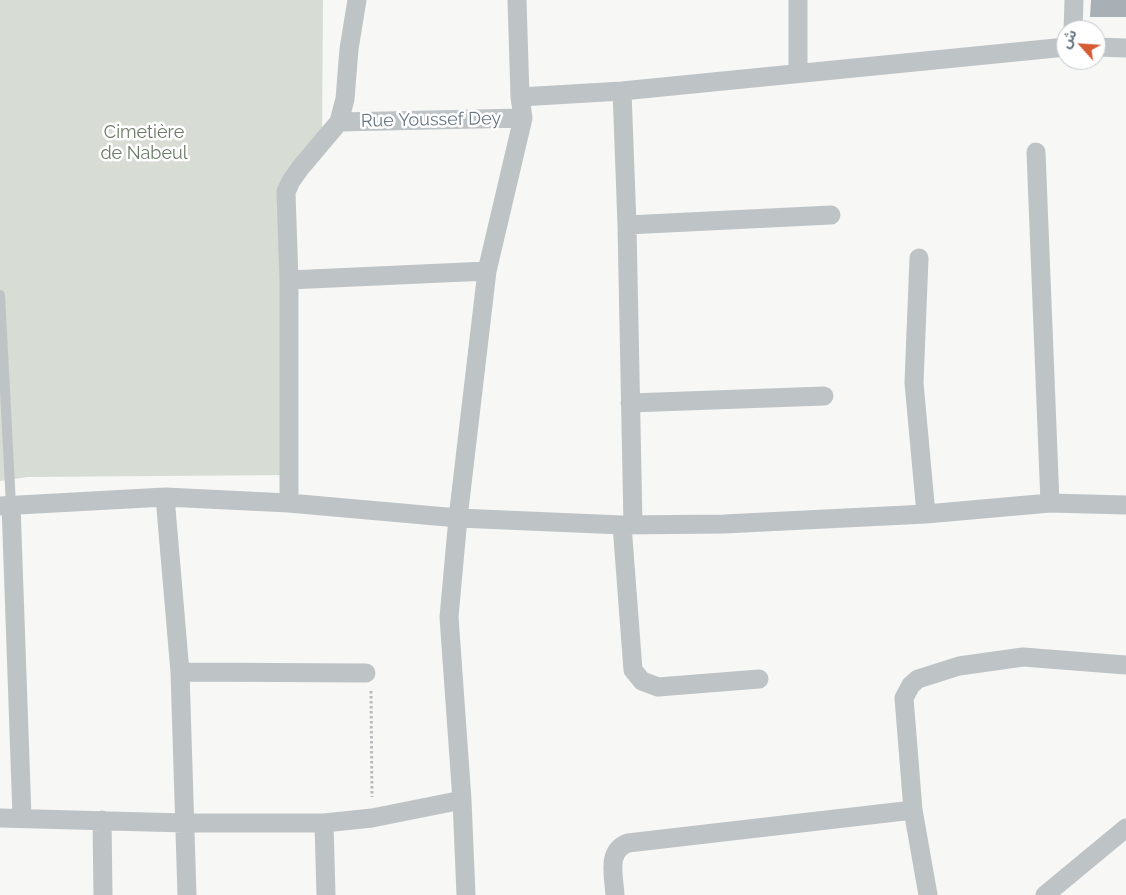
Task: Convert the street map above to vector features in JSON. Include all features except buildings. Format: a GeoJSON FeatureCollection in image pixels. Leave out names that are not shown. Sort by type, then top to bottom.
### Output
{"type":"FeatureCollection","features":[{"type":"Feature","properties":{"kind":"street"},"geometry":{"type":"LineString","coordinates":[[289,503],[289,280],[286,192],[301,167],[339,122],[345,99],[349,49],[357,0]]}},
{"type":"Feature","properties":{"kind":"street"},"geometry":{"type":"LineString","coordinates":[[466,895],[462,800],[449,617],[458,518],[487,271],[523,118],[520,97],[517,0]]}},
{"type":"Feature","properties":{"kind":"street"},"geometry":{"type":"LineString","coordinates":[[798,0],[798,74]]}},
{"type":"Feature","properties":{"kind":"street"},"geometry":{"type":"LineString","coordinates":[[1073,20],[1074,0]]}},
{"type":"Feature","properties":{"kind":"street"},"geometry":{"type":"LineString","coordinates":[[1106,47],[1126,48]]}},
{"type":"Feature","properties":{"kind":"street"},"geometry":{"type":"LineString","coordinates":[[520,97],[622,91],[1056,48]]}},
{"type":"Feature","properties":{"kind":"street"},"geometry":{"type":"LineString","coordinates":[[622,91],[627,226],[630,403],[627,525],[634,670],[642,681],[658,688],[759,679]]}},
{"type":"Feature","properties":{"kind":"street","name":"Rue Youssef Dey"},"geometry":{"type":"LineString","coordinates":[[339,122],[523,118]]}},
{"type":"Feature","properties":{"kind":"street"},"geometry":{"type":"LineString","coordinates":[[1036,152],[1050,504]]}},
{"type":"Feature","properties":{"kind":"street"},"geometry":{"type":"LineString","coordinates":[[627,226],[831,215]]}},
{"type":"Feature","properties":{"kind":"street"},"geometry":{"type":"LineString","coordinates":[[919,258],[914,383],[926,514]]}},
{"type":"Feature","properties":{"kind":"street"},"geometry":{"type":"LineString","coordinates":[[289,280],[487,271]]}},
{"type":"Feature","properties":{"kind":"street"},"geometry":{"type":"LineString","coordinates":[[630,403],[824,396]]}},
{"type":"Feature","properties":{"kind":"street"},"geometry":{"type":"LineString","coordinates":[[22,817],[6,506],[166,497],[289,503],[458,518],[627,525],[724,524],[926,514],[1050,504],[1126,505]]}},
{"type":"Feature","properties":{"kind":"street"},"geometry":{"type":"LineString","coordinates":[[166,497],[180,672],[187,895]]}},
{"type":"Feature","properties":{"kind":"street"},"geometry":{"type":"LineString","coordinates":[[928,895],[913,810],[904,698],[911,685],[918,679],[959,666],[1023,657],[1126,665]]}},
{"type":"Feature","properties":{"kind":"street"},"geometry":{"type":"LineString","coordinates":[[180,672],[366,674]]}},
{"type":"Feature","properties":{"kind":"street"},"geometry":{"type":"LineString","coordinates":[[0,818],[22,817],[184,823],[324,822],[372,818],[462,800]]}},
{"type":"Feature","properties":{"kind":"street"},"geometry":{"type":"LineString","coordinates":[[615,895],[613,858],[621,845],[628,843],[913,810]]}},
{"type":"Feature","properties":{"kind":"street"},"geometry":{"type":"LineString","coordinates":[[102,820],[103,895]]}},
{"type":"Feature","properties":{"kind":"street"},"geometry":{"type":"LineString","coordinates":[[324,822],[326,895]]}},
{"type":"Feature","properties":{"kind":"street"},"geometry":{"type":"LineString","coordinates":[[1045,895],[1126,828]]}},
{"type":"Feature","properties":{"kind":"lane"},"geometry":{"type":"LineString","coordinates":[[0,295],[6,506]]}},
{"type":"Feature","properties":{"kind":"path"},"geometry":{"type":"LineString","coordinates":[[366,674],[370,684],[372,818]]}},
{"type":"Feature","properties":{"kind":"green space","name":"Cimetière de Nabeul"},"geometry":{"type":"Polygon","coordinates":[[[0,0],[323,0],[322,138],[282,184],[289,475],[28,477],[0,481],[0,0]]]}}]}
